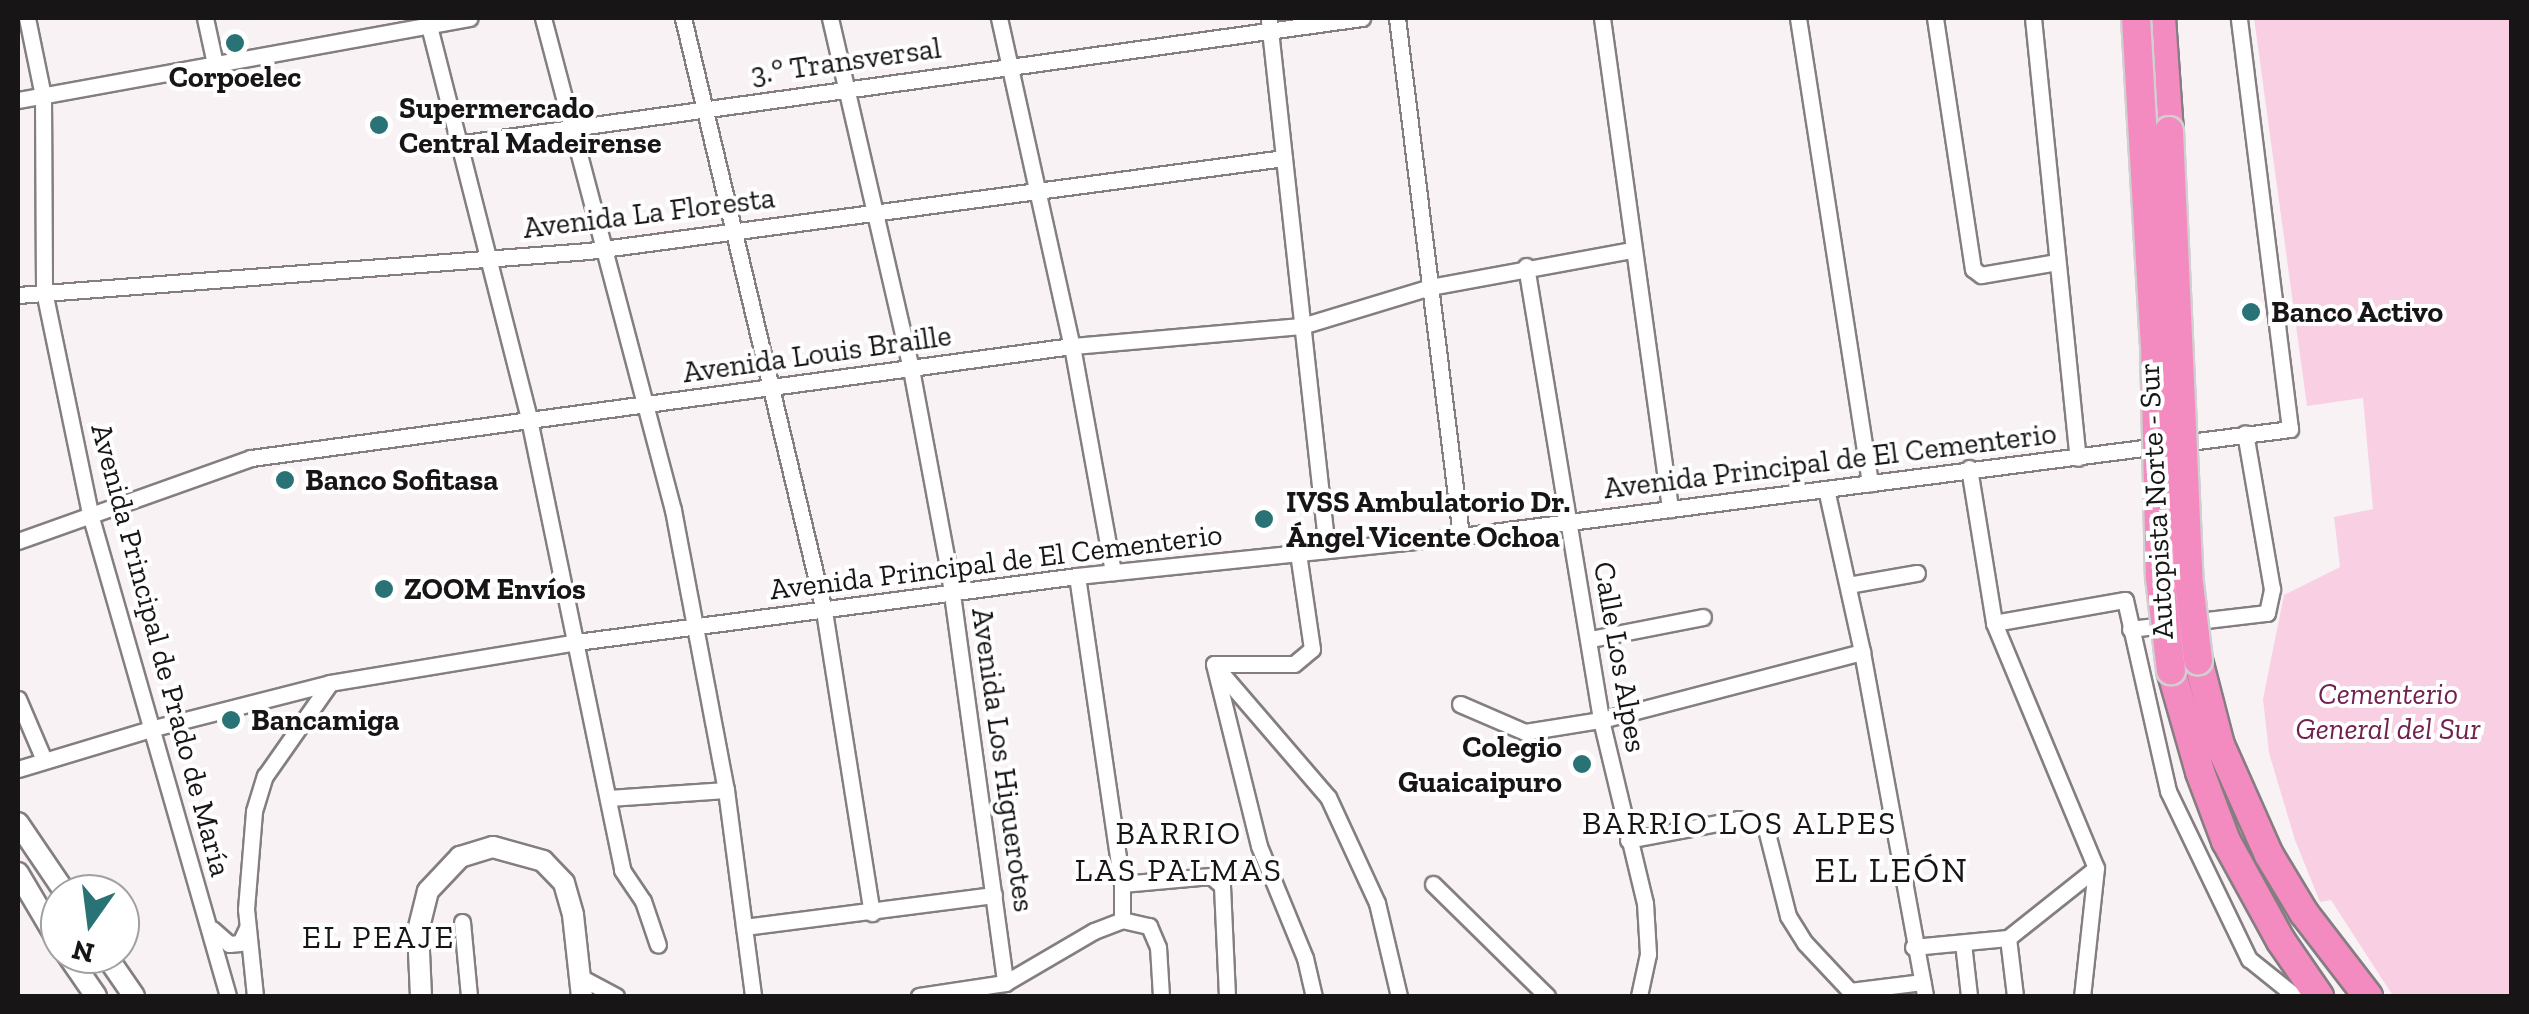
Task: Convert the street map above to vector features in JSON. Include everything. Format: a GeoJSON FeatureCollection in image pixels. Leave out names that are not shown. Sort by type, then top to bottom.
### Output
{"type":"FeatureCollection","features":[{"type":"Feature","properties":{"kind":"highway","name":"Autopista Norte - Sur"},"geometry":{"type":"LineString","coordinates":[[2136,18],[2156,343],[2160,577],[2171,670],[2200,772],[2226,841],[2280,941],[2319,996]]}},
{"type":"Feature","properties":{"kind":"highway","name":"Autopista Norte - Sur"},"geometry":{"type":"LineString","coordinates":[[2162,18],[2188,575],[2198,660],[2220,744],[2269,854],[2304,913],[2368,996]]}},
{"type":"Feature","properties":{"kind":"street","name":"Avenida Principal de Prado de María"},"geometry":{"type":"LineString","coordinates":[[27,18],[43,96],[44,291],[90,514],[228,996]]}},
{"type":"Feature","properties":{"kind":"street"},"geometry":{"type":"LineString","coordinates":[[205,18],[215,64]]}},
{"type":"Feature","properties":{"kind":"street"},"geometry":{"type":"LineString","coordinates":[[18,100],[470,18]]}},
{"type":"Feature","properties":{"kind":"street"},"geometry":{"type":"LineString","coordinates":[[542,18],[648,405],[726,790],[753,996]]}},
{"type":"Feature","properties":{"kind":"street"},"geometry":{"type":"LineString","coordinates":[[683,18],[701,109],[824,611],[872,913]]}},
{"type":"Feature","properties":{"kind":"street","name":"Avenida Los Higuerotes"},"geometry":{"type":"LineString","coordinates":[[830,18],[910,369],[952,594],[1005,983]]}},
{"type":"Feature","properties":{"kind":"street"},"geometry":{"type":"LineString","coordinates":[[999,18],[1072,346],[1113,572]]}},
{"type":"Feature","properties":{"kind":"street","name":"3.° Transversal"},"geometry":{"type":"LineString","coordinates":[[458,144],[1009,66],[1269,23],[1362,18]]}},
{"type":"Feature","properties":{"kind":"street"},"geometry":{"type":"LineString","coordinates":[[1397,18],[1460,536]]}},
{"type":"Feature","properties":{"kind":"street"},"geometry":{"type":"LineString","coordinates":[[1602,18],[1670,509]]}},
{"type":"Feature","properties":{"kind":"street"},"geometry":{"type":"LineString","coordinates":[[1798,18],[1870,483]]}},
{"type":"Feature","properties":{"kind":"street"},"geometry":{"type":"LineString","coordinates":[[1936,18],[1973,269],[1981,274],[2057,262]]}},
{"type":"Feature","properties":{"kind":"street"},"geometry":{"type":"LineString","coordinates":[[2033,18],[2078,458]]}},
{"type":"Feature","properties":{"kind":"street","name":"Avenida Principal de El Cementerio"},"geometry":{"type":"LineString","coordinates":[[18,769],[330,682],[577,642],[1078,576],[1460,536],[2290,429],[2239,18]]}},
{"type":"Feature","properties":{"kind":"street"},"geometry":{"type":"LineString","coordinates":[[1269,23],[1326,550]]}},
{"type":"Feature","properties":{"kind":"street"},"geometry":{"type":"LineString","coordinates":[[429,26],[528,419],[574,622],[622,870],[642,901],[658,945]]}},
{"type":"Feature","properties":{"kind":"street","name":"Avenida La Floresta"},"geometry":{"type":"LineString","coordinates":[[18,295],[604,248],[1284,158]]}},
{"type":"Feature","properties":{"kind":"street","name":"Avenida Louis Braille"},"geometry":{"type":"LineString","coordinates":[[18,541],[251,458],[1072,346],[1302,326],[1430,287],[1526,266],[1632,250]]}},
{"type":"Feature","properties":{"kind":"street","name":"Calle Los Alpes"},"geometry":{"type":"LineString","coordinates":[[1526,266],[1567,521],[1591,639],[1601,720],[1646,903],[1648,954],[1639,996]]}},
{"type":"Feature","properties":{"kind":"street"},"geometry":{"type":"LineString","coordinates":[[2130,629],[2267,614],[2272,588],[2244,433]]}},
{"type":"Feature","properties":{"kind":"street"},"geometry":{"type":"LineString","coordinates":[[1970,468],[1994,624],[2096,868],[2082,996]]}},
{"type":"Feature","properties":{"kind":"street"},"geometry":{"type":"LineString","coordinates":[[1628,840],[1738,818],[1765,825],[1788,916],[1805,944],[1850,992],[1923,989],[1912,947],[1862,652],[1826,489]]}},
{"type":"Feature","properties":{"kind":"street"},"geometry":{"type":"LineString","coordinates":[[1214,664],[1294,664],[1312,649],[1298,553]]}},
{"type":"Feature","properties":{"kind":"street"},"geometry":{"type":"LineString","coordinates":[[1848,585],[1918,574]]}},
{"type":"Feature","properties":{"kind":"street"},"geometry":{"type":"LineString","coordinates":[[1078,576],[1122,884],[1122,920]]}},
{"type":"Feature","properties":{"kind":"street"},"geometry":{"type":"LineString","coordinates":[[1994,624],[2125,600],[2168,791],[2249,959],[2296,996]]}},
{"type":"Feature","properties":{"kind":"street"},"geometry":{"type":"LineString","coordinates":[[1591,639],[1703,617]]}},
{"type":"Feature","properties":{"kind":"street"},"geometry":{"type":"LineString","coordinates":[[1460,704],[1525,732],[1601,720],[1862,652]]}},
{"type":"Feature","properties":{"kind":"street"},"geometry":{"type":"LineString","coordinates":[[1214,664],[1259,846],[1305,958],[1314,996]]}},
{"type":"Feature","properties":{"kind":"street"},"geometry":{"type":"LineString","coordinates":[[1214,664],[1328,797],[1377,903],[1400,996]]}},
{"type":"Feature","properties":{"kind":"street"},"geometry":{"type":"LineString","coordinates":[[255,996],[249,924],[254,811],[265,776],[330,682]]}},
{"type":"Feature","properties":{"kind":"street"},"geometry":{"type":"LineString","coordinates":[[18,699],[44,760]]}},
{"type":"Feature","properties":{"kind":"street"},"geometry":{"type":"LineString","coordinates":[[609,798],[726,790]]}},
{"type":"Feature","properties":{"kind":"street"},"geometry":{"type":"LineString","coordinates":[[18,823],[52,874]]}},
{"type":"Feature","properties":{"kind":"street"},"geometry":{"type":"LineString","coordinates":[[422,996],[418,931],[428,891],[460,857],[493,847],[543,861],[564,884],[573,915],[580,986],[616,996]]}},
{"type":"Feature","properties":{"kind":"street"},"geometry":{"type":"LineString","coordinates":[[1912,947],[2008,938],[2096,868]]}},
{"type":"Feature","properties":{"kind":"street"},"geometry":{"type":"LineString","coordinates":[[18,873],[40,910]]}},
{"type":"Feature","properties":{"kind":"street"},"geometry":{"type":"LineString","coordinates":[[1122,884],[1211,876],[1222,886],[1227,996]]}},
{"type":"Feature","properties":{"kind":"street"},"geometry":{"type":"LineString","coordinates":[[1432,884],[1547,996]]}},
{"type":"Feature","properties":{"kind":"street"},"geometry":{"type":"LineString","coordinates":[[744,927],[994,894]]}},
{"type":"Feature","properties":{"kind":"street"},"geometry":{"type":"LineString","coordinates":[[920,996],[1005,983],[1094,931],[1122,920],[1148,926],[1158,946],[1161,996]]}},
{"type":"Feature","properties":{"kind":"street"},"geometry":{"type":"LineString","coordinates":[[207,921],[219,939],[229,944],[240,944],[249,924]]}},
{"type":"Feature","properties":{"kind":"street"},"geometry":{"type":"LineString","coordinates":[[462,922],[470,996]]}},
{"type":"Feature","properties":{"kind":"street"},"geometry":{"type":"LineString","coordinates":[[2008,938],[2016,996]]}},
{"type":"Feature","properties":{"kind":"street"},"geometry":{"type":"LineString","coordinates":[[1963,943],[1969,996]]}},
{"type":"Feature","properties":{"kind":"street"},"geometry":{"type":"LineString","coordinates":[[81,974],[96,996]]}},
{"type":"Feature","properties":{"kind":"street"},"geometry":{"type":"LineString","coordinates":[[119,974],[134,996]]}},
{"type":"Feature","properties":{"kind":"green space","name":"Cementerio General del Sur"},"geometry":{"type":"Polygon","coordinates":[[[2254,18],[2511,18],[2511,996],[2393,996],[2331,900],[2320,902],[2295,840],[2269,753],[2263,699],[2284,595],[2340,567],[2334,517],[2373,509],[2363,398],[2307,406],[2254,18]]]}},
{"type":"Feature","properties":{"kind":"place","name":"Corpoelec"},"geometry":{"type":"Point","coordinates":[235,43]}},
{"type":"Feature","properties":{"kind":"place","name":"Supermercado Central Madeirense"},"geometry":{"type":"Point","coordinates":[379,125]}},
{"type":"Feature","properties":{"kind":"place","name":"Banco Activo"},"geometry":{"type":"Point","coordinates":[2251,312]}},
{"type":"Feature","properties":{"kind":"place","name":"Banco Sofitasa"},"geometry":{"type":"Point","coordinates":[285,480]}},
{"type":"Feature","properties":{"kind":"place","name":"IVSS Ambulatorio Dr. Ángel Vicente Ochoa"},"geometry":{"type":"Point","coordinates":[1264,519]}},
{"type":"Feature","properties":{"kind":"place","name":"ZOOM Envíos"},"geometry":{"type":"Point","coordinates":[384,589]}},
{"type":"Feature","properties":{"kind":"place","name":"Bancamiga"},"geometry":{"type":"Point","coordinates":[231,720]}},
{"type":"Feature","properties":{"kind":"place","name":"Colegio Guaicaipuro"},"geometry":{"type":"Point","coordinates":[1582,764]}},
{"type":"Feature","properties":{"kind":"district","name":"BARRIO LOS ALPES"},"geometry":{"type":"Point","coordinates":[1740,823]}},
{"type":"Feature","properties":{"kind":"district","name":"BARRIO LAS PALMAS"},"geometry":{"type":"Point","coordinates":[1179,852]}},
{"type":"Feature","properties":{"kind":"district","name":"EL LEÓN"},"geometry":{"type":"Point","coordinates":[1892,870]}},
{"type":"Feature","properties":{"kind":"district","name":"EL PEAJE"},"geometry":{"type":"Point","coordinates":[379,937]}}]}
